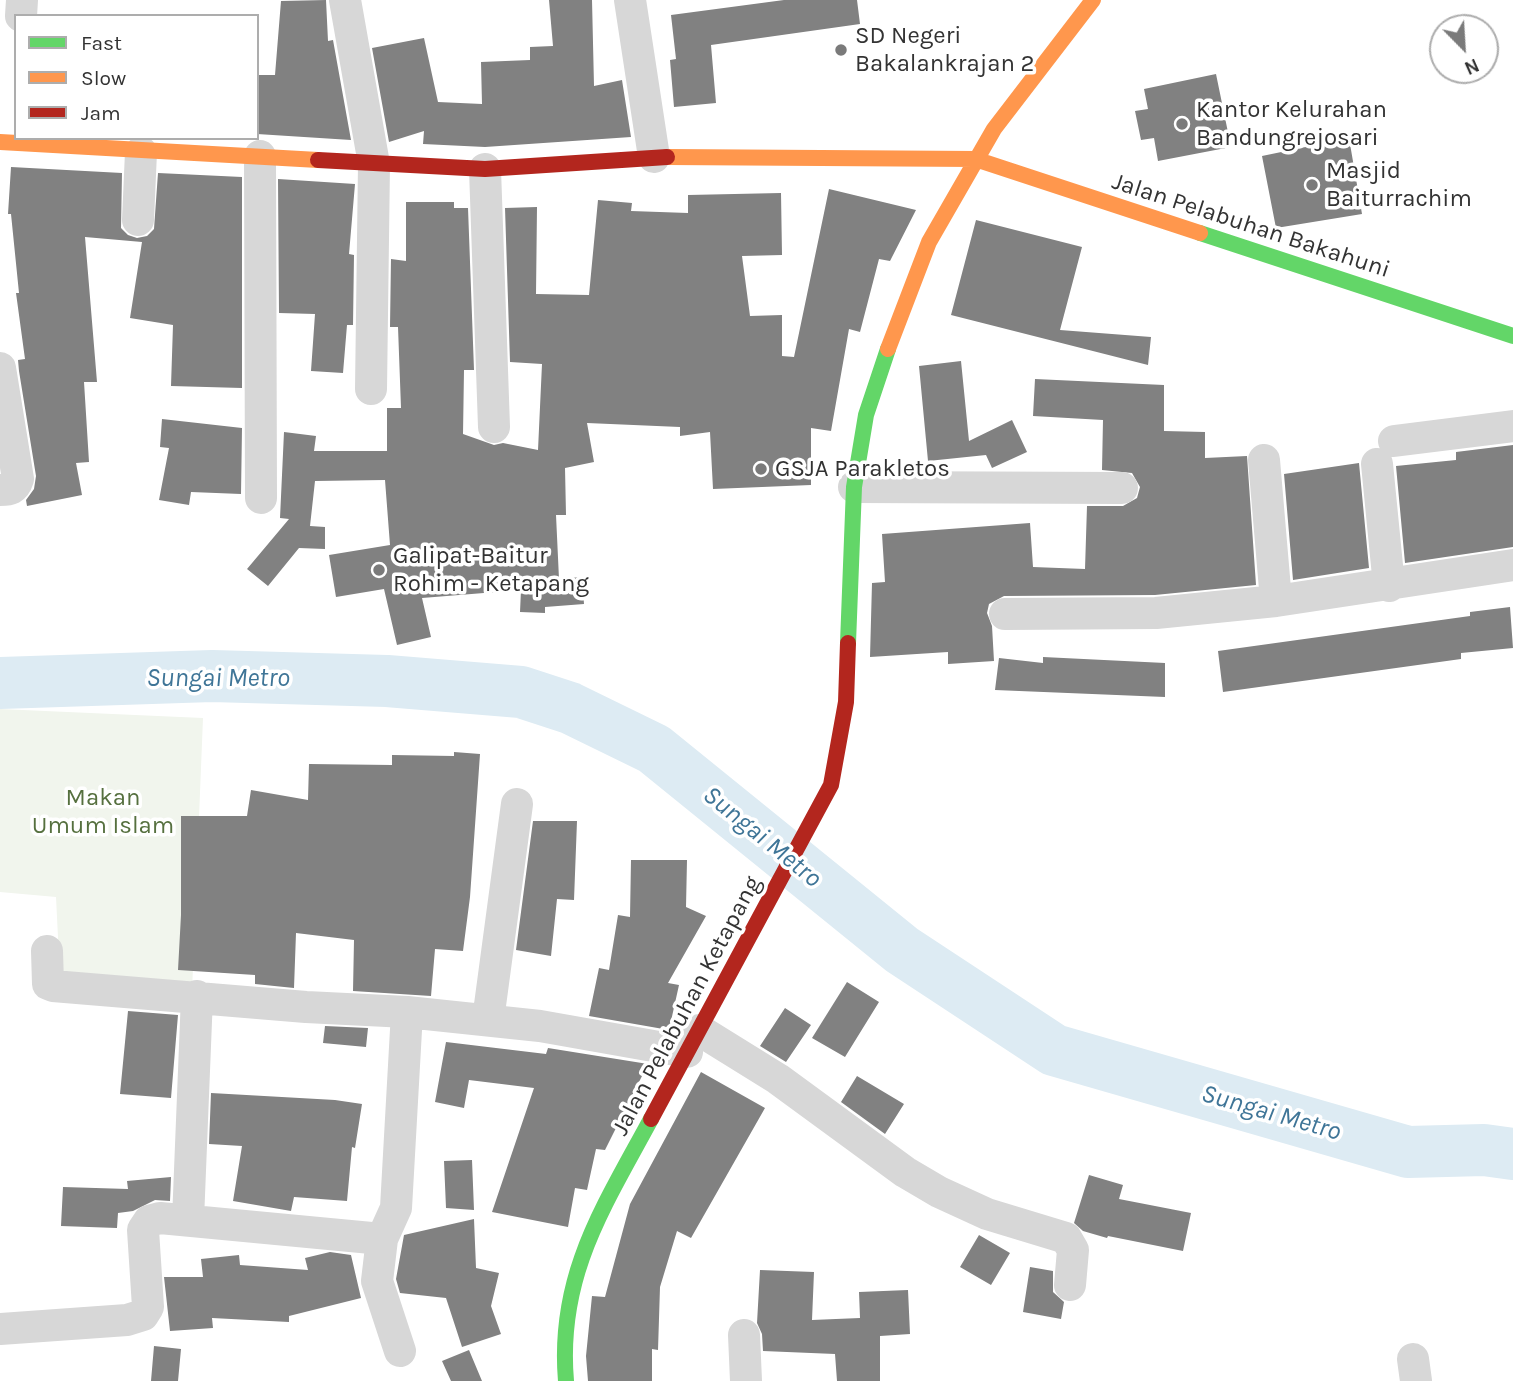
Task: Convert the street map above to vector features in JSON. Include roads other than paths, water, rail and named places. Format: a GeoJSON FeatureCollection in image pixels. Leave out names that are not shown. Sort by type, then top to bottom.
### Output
{"type":"FeatureCollection","features":[{"type":"Feature","properties":{"kind":"street"},"geometry":{"type":"LineString","coordinates":[[345,0],[374,164],[371,389]]}},
{"type":"Feature","properties":{"kind":"street"},"geometry":{"type":"LineString","coordinates":[[630,0],[654,158]]}},
{"type":"Feature","properties":{"kind":"street","name":"Jalan Pelabuhan Ketapang"},"geometry":{"type":"LineString","coordinates":[[566,1381],[562,1324],[582,1254],[764,908],[823,805],[834,773],[846,702],[853,487],[866,415],[898,318],[929,242],[975,159],[1093,0]]}},
{"type":"Feature","properties":{"kind":"street","name":"Jalan Pelabuhan Bakahuni"},"geometry":{"type":"LineString","coordinates":[[0,142],[19,141],[141,152],[485,169],[654,158],[975,159],[1513,336]]}},
{"type":"Feature","properties":{"kind":"street"},"geometry":{"type":"LineString","coordinates":[[138,219],[141,152]]}},
{"type":"Feature","properties":{"kind":"street"},"geometry":{"type":"LineString","coordinates":[[260,156],[261,498]]}},
{"type":"Feature","properties":{"kind":"street"},"geometry":{"type":"LineString","coordinates":[[485,169],[494,427]]}},
{"type":"Feature","properties":{"kind":"street"},"geometry":{"type":"LineString","coordinates":[[0,368],[18,479],[16,486],[10,490],[0,490]]}},
{"type":"Feature","properties":{"kind":"street"},"geometry":{"type":"LineString","coordinates":[[1389,586],[1386,453],[1513,426]]}},
{"type":"Feature","properties":{"kind":"street"},"geometry":{"type":"LineString","coordinates":[[1264,460],[1276,601]]}},
{"type":"Feature","properties":{"kind":"street"},"geometry":{"type":"LineString","coordinates":[[853,487],[1122,488]]}},
{"type":"Feature","properties":{"kind":"street"},"geometry":{"type":"LineString","coordinates":[[1005,614],[1156,613],[1389,586],[1513,565]]}},
{"type":"Feature","properties":{"kind":"street"},"geometry":{"type":"LineString","coordinates":[[488,1020],[517,804]]}},
{"type":"Feature","properties":{"kind":"street"},"geometry":{"type":"LineString","coordinates":[[47,951],[48,984],[53,986],[306,1007],[408,1012],[693,1041],[778,1079],[905,1172],[939,1192],[987,1214],[1066,1238],[1073,1250],[1070,1285]]}},
{"type":"Feature","properties":{"kind":"street"},"geometry":{"type":"LineString","coordinates":[[188,1220],[197,996]]}},
{"type":"Feature","properties":{"kind":"street"},"geometry":{"type":"LineString","coordinates":[[400,1351],[377,1281],[376,1264],[382,1239],[396,1208],[408,1012]]}},
{"type":"Feature","properties":{"kind":"street"},"geometry":{"type":"LineString","coordinates":[[0,1329],[127,1320],[143,1315],[148,1307],[144,1228],[149,1221],[160,1218],[382,1239]]}},
{"type":"Feature","properties":{"kind":"street"},"geometry":{"type":"LineString","coordinates":[[744,1335],[746,1381]]}},
{"type":"Feature","properties":{"kind":"waterway","name":"Sungai Metro"},"geometry":{"type":"LineString","coordinates":[[0,683],[212,676],[387,681],[521,692],[570,708],[654,749],[902,950],[1054,1050],[1408,1152],[1484,1150],[1513,1154]]}},
{"type":"Feature","properties":{"kind":"place","name":"SD Negeri Bakalankrajan 2"},"geometry":{"type":"Point","coordinates":[841,50]}},
{"type":"Feature","properties":{"kind":"place","name":"Kantor Kelurahan Bandungrejosari"},"geometry":{"type":"Point","coordinates":[1182,124]}},
{"type":"Feature","properties":{"kind":"place","name":"Masjid Baiturrachim"},"geometry":{"type":"Point","coordinates":[1312,185]}},
{"type":"Feature","properties":{"kind":"place","name":"GSJA Parakletos"},"geometry":{"type":"Point","coordinates":[761,469]}},
{"type":"Feature","properties":{"kind":"place","name":"Galipat-Baitur Rohim - Ketapang"},"geometry":{"type":"Point","coordinates":[379,570]}},
{"type":"Feature","properties":{"kind":"park label","name":"Makan Umum Islam"},"geometry":{"type":"Point","coordinates":[103,812]}}]}
